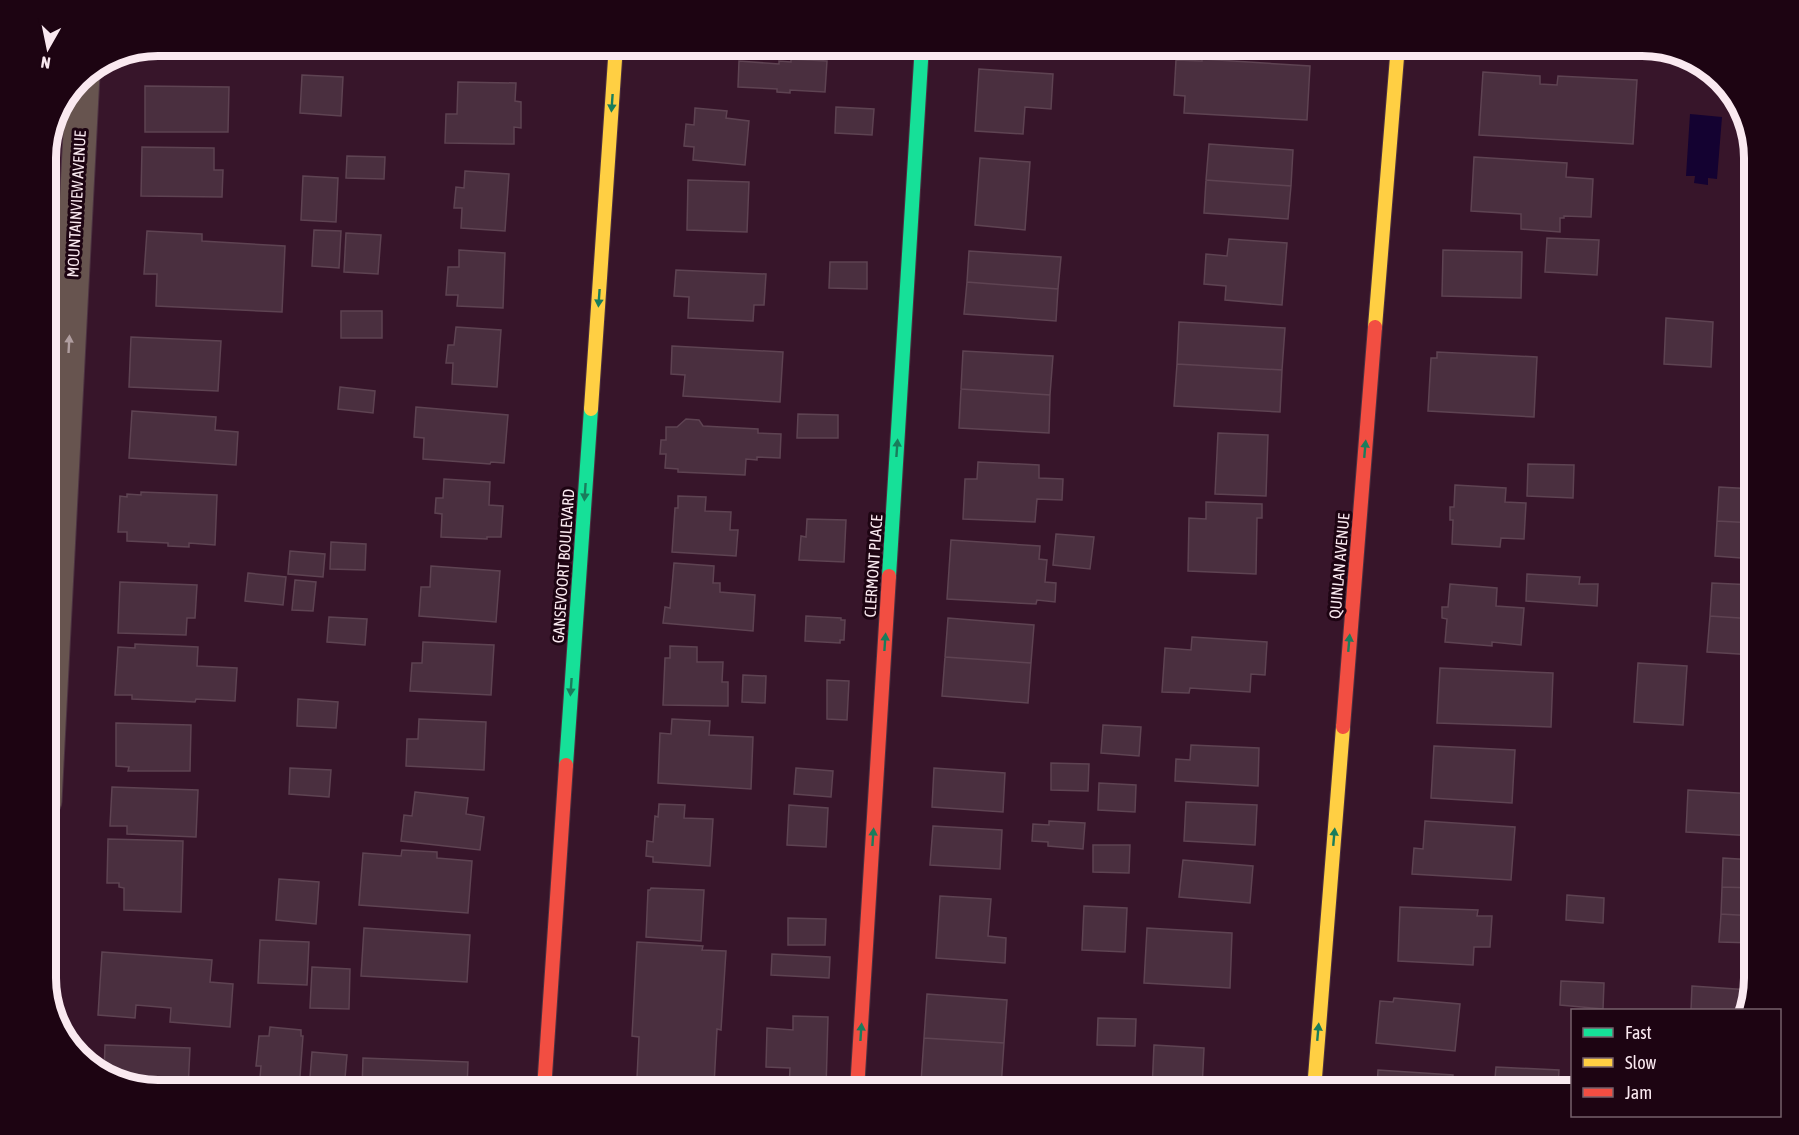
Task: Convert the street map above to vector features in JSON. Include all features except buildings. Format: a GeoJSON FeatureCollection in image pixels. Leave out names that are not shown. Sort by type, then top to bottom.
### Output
{"type":"FeatureCollection","features":[{"type":"Feature","properties":{"kind":"street","name":"GANSEVOORT BOULEVARD"},"geometry":{"type":"LineString","coordinates":[[544,1080],[615,56]]}},
{"type":"Feature","properties":{"kind":"street","name":"CLERMONT PLACE"},"geometry":{"type":"LineString","coordinates":[[858,1080],[921,56]]}},
{"type":"Feature","properties":{"kind":"street","name":"QUINLAN AVENUE"},"geometry":{"type":"LineString","coordinates":[[1315,1080],[1397,56]]}},
{"type":"Feature","properties":{"kind":"street","name":"MOUNTAINVIEW AVENUE"},"geometry":{"type":"LineString","coordinates":[[56,591],[82,90]]}},
{"type":"Feature","properties":{"kind":"shaded area"},"geometry":{"type":"Polygon","coordinates":[[[1690,114],[1722,117],[1717,179],[1708,178],[1708,185],[1694,183],[1695,176],[1686,176],[1690,114]]]}},
{"type":"Feature","properties":{"kind":"traffic: fast"},"geometry":{"type":"LineString","coordinates":[[889,576],[921,56]]}},
{"type":"Feature","properties":{"kind":"traffic: fast"},"geometry":{"type":"LineString","coordinates":[[566,765],[591,409]]}},
{"type":"Feature","properties":{"kind":"traffic: slow"},"geometry":{"type":"LineString","coordinates":[[591,409],[615,56]]}},
{"type":"Feature","properties":{"kind":"traffic: slow"},"geometry":{"type":"LineString","coordinates":[[1375,327],[1397,56]]}},
{"type":"Feature","properties":{"kind":"traffic: slow"},"geometry":{"type":"LineString","coordinates":[[1315,1080],[1343,727]]}},
{"type":"Feature","properties":{"kind":"traffic: jam"},"geometry":{"type":"LineString","coordinates":[[1343,727],[1375,327]]}},
{"type":"Feature","properties":{"kind":"traffic: jam"},"geometry":{"type":"LineString","coordinates":[[858,1080],[889,576]]}},
{"type":"Feature","properties":{"kind":"traffic: jam"},"geometry":{"type":"LineString","coordinates":[[545,1080],[566,765]]}}]}
